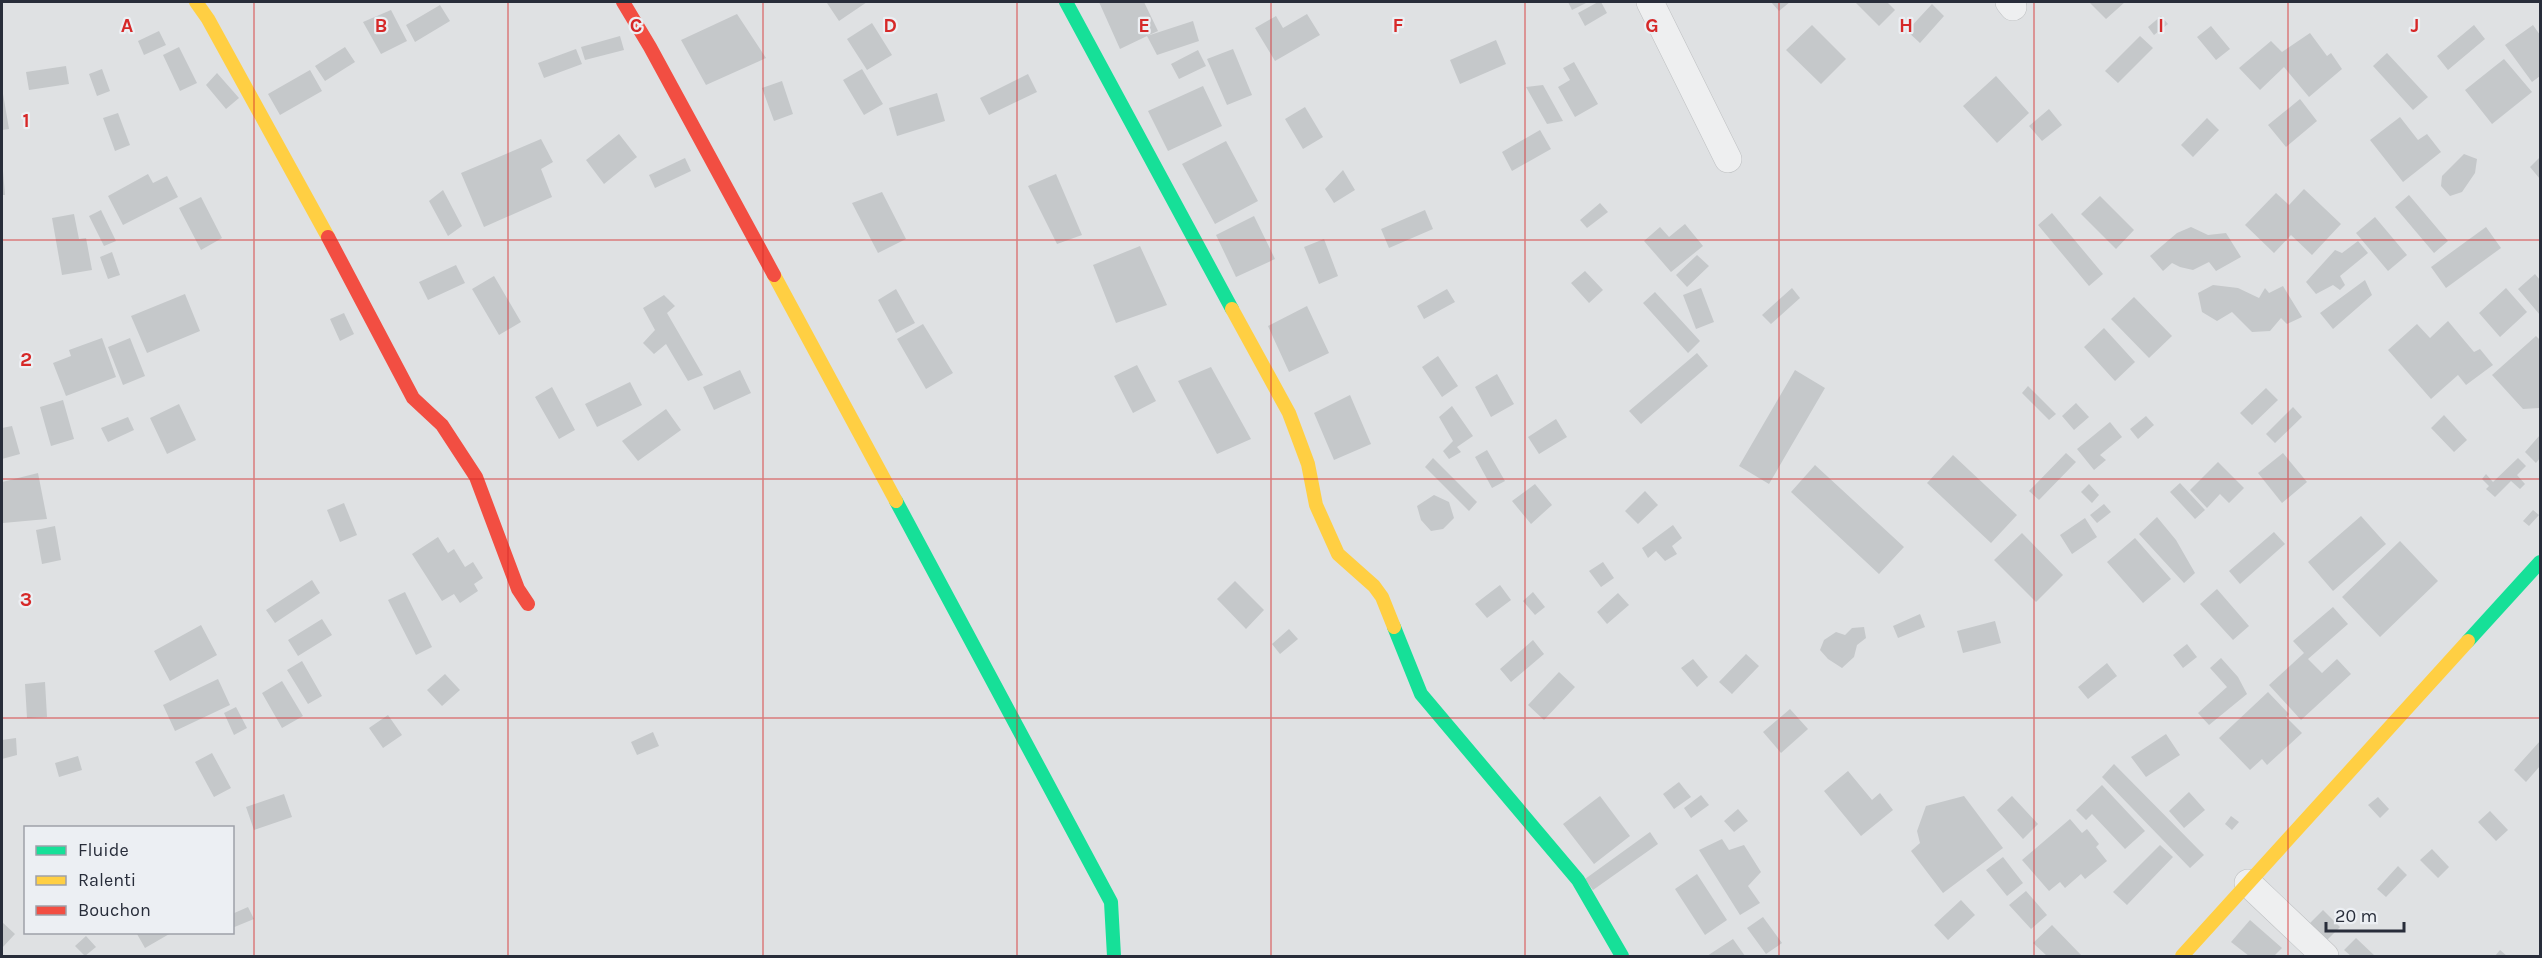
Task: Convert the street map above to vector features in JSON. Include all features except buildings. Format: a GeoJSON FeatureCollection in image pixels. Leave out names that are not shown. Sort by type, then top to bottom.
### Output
{"type":"FeatureCollection","features":[{"type":"Feature","properties":{"kind":"street"},"geometry":{"type":"LineString","coordinates":[[196,2],[208,19],[289,163],[413,398],[441,425],[476,477],[518,589],[528,604]]}},
{"type":"Feature","properties":{"kind":"street"},"geometry":{"type":"LineString","coordinates":[[623,2],[661,68],[1111,902],[1114,957]]}},
{"type":"Feature","properties":{"kind":"street"},"geometry":{"type":"LineString","coordinates":[[1066,2],[1289,413],[1308,464],[1316,505],[1338,554],[1374,586],[1382,597],[1421,694],[1578,880],[1622,957]]}},
{"type":"Feature","properties":{"kind":"street"},"geometry":{"type":"LineString","coordinates":[[1650,2],[1728,159]]}},
{"type":"Feature","properties":{"kind":"street"},"geometry":{"type":"LineString","coordinates":[[2182,957],[2541,562]]}},
{"type":"Feature","properties":{"kind":"street"},"geometry":{"type":"LineString","coordinates":[[2248,884],[2325,957]]}},
{"type":"Feature","properties":{"kind":"traffic: fast"},"geometry":{"type":"LineString","coordinates":[[1066,2],[1232,309]]}},
{"type":"Feature","properties":{"kind":"traffic: fast"},"geometry":{"type":"LineString","coordinates":[[896,501],[1111,902],[1114,956]]}},
{"type":"Feature","properties":{"kind":"traffic: fast"},"geometry":{"type":"LineString","coordinates":[[2468,641],[2540,562]]}},
{"type":"Feature","properties":{"kind":"traffic: fast"},"geometry":{"type":"LineString","coordinates":[[1394,627],[1421,694],[1578,880],[1622,956]]}},
{"type":"Feature","properties":{"kind":"traffic: slow"},"geometry":{"type":"LineString","coordinates":[[196,2],[208,19],[328,237]]}},
{"type":"Feature","properties":{"kind":"traffic: slow"},"geometry":{"type":"LineString","coordinates":[[774,275],[896,501]]}},
{"type":"Feature","properties":{"kind":"traffic: slow"},"geometry":{"type":"LineString","coordinates":[[1232,309],[1289,413],[1308,464],[1316,505],[1338,554],[1374,586],[1382,597],[1394,627]]}},
{"type":"Feature","properties":{"kind":"traffic: slow"},"geometry":{"type":"LineString","coordinates":[[2182,956],[2468,641]]}},
{"type":"Feature","properties":{"kind":"traffic: jam"},"geometry":{"type":"LineString","coordinates":[[623,2],[650,47],[774,275]]}},
{"type":"Feature","properties":{"kind":"traffic: jam"},"geometry":{"type":"LineString","coordinates":[[328,237],[413,398],[442,425],[476,477],[518,589],[528,604]]}}]}
